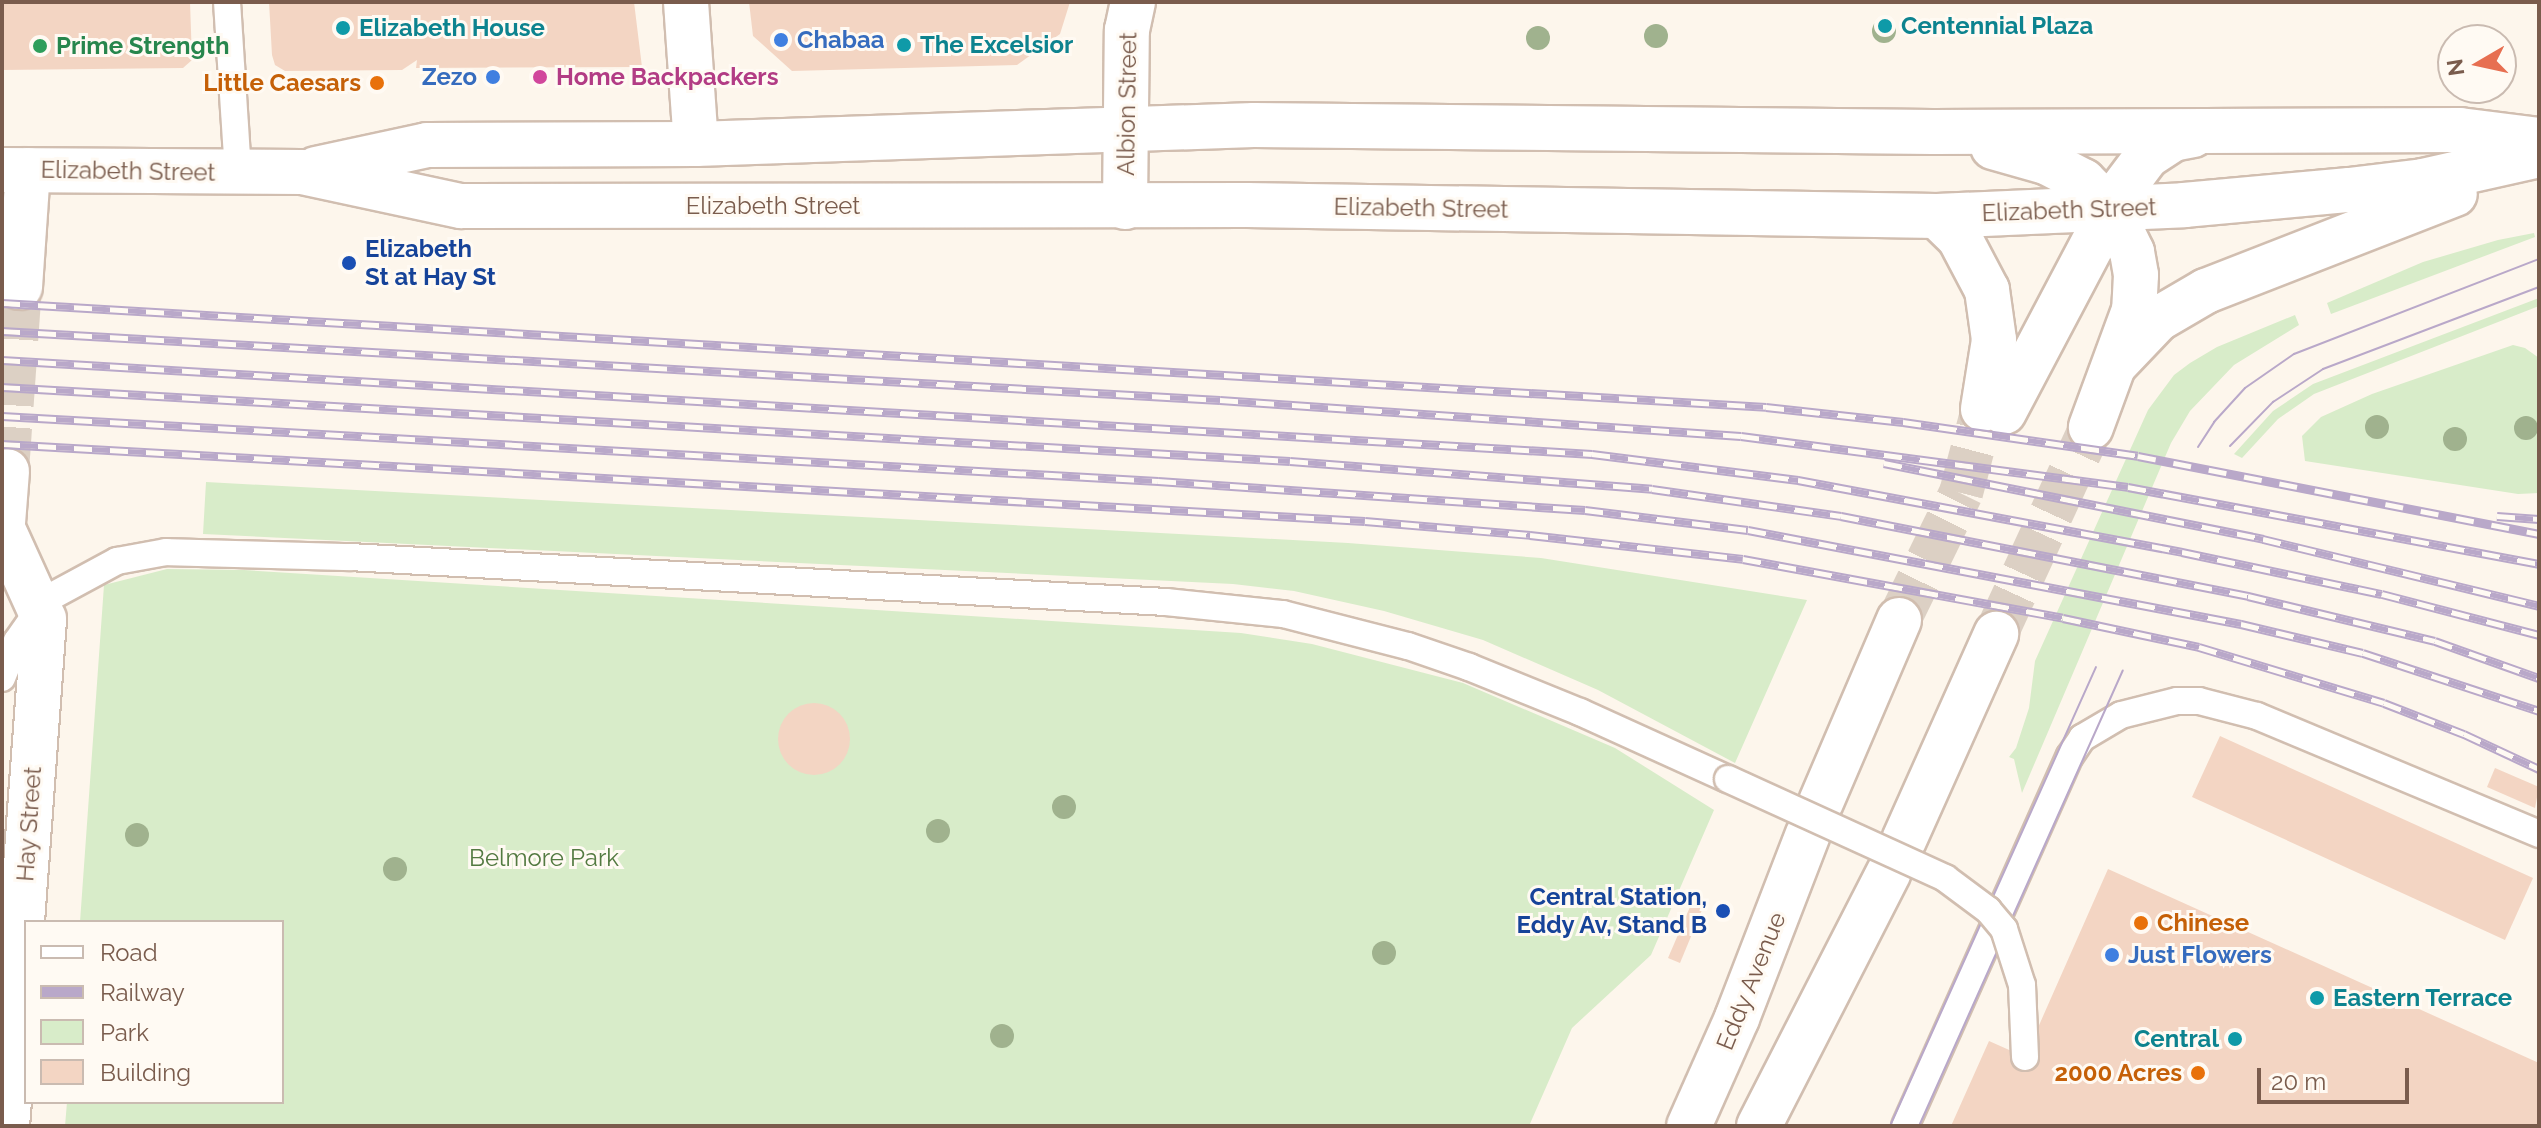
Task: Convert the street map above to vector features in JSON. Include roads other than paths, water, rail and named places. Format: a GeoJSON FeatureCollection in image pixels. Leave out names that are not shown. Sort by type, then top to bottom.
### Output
{"type":"FeatureCollection","features":[{"type":"Feature","properties":{"kind":"main road"},"geometry":{"type":"LineString","coordinates":[[686,2],[696,144]]}},
{"type":"Feature","properties":{"kind":"main road","name":"Albion Street"},"geometry":{"type":"LineString","coordinates":[[1125,207],[1127,30],[1133,2]]}},
{"type":"Feature","properties":{"kind":"main road","name":"Elizabeth Street"},"geometry":{"type":"LineString","coordinates":[[302,172],[427,145],[696,144],[1124,128],[1472,125],[1933,132],[2460,130],[2539,140]]}},
{"type":"Feature","properties":{"kind":"main road"},"geometry":{"type":"LineString","coordinates":[[1933,132],[2068,170],[2111,209],[2126,236],[2136,275],[2134,310],[2091,427]]}},
{"type":"Feature","properties":{"kind":"main road"},"geometry":{"type":"LineString","coordinates":[[1937,216],[1959,237],[1987,290],[1994,340],[1994,410],[2135,172],[2160,146],[2185,136],[2223,132]]}},
{"type":"Feature","properties":{"kind":"main road","name":"Elizabeth Street"},"geometry":{"type":"LineString","coordinates":[[15,170],[302,172],[461,206],[1247,205],[1937,216],[2111,209],[2349,190],[2423,181],[2539,158]]}},
{"type":"Feature","properties":{"kind":"main road"},"geometry":{"type":"LineString","coordinates":[[2116,363],[2158,319],[2206,291],[2539,158]]}},
{"type":"Feature","properties":{"kind":"main road"},"geometry":{"type":"LineString","coordinates":[[15,170],[20,287]]}},
{"type":"Feature","properties":{"kind":"main road","name":"Hay Street"},"geometry":{"type":"LineString","coordinates":[[7,471],[3,533],[44,619],[7,1126]]}},
{"type":"Feature","properties":{"kind":"main road","name":"Eddy Avenue"},"geometry":{"type":"LineString","coordinates":[[1689,1126],[1737,1018],[1815,818],[1899,620]]}},
{"type":"Feature","properties":{"kind":"main road"},"geometry":{"type":"LineString","coordinates":[[1759,1126],[1896,856],[1996,634]]}},
{"type":"Feature","properties":{"kind":"lane"},"geometry":{"type":"LineString","coordinates":[[227,2],[238,172]]}},
{"type":"Feature","properties":{"kind":"lane"},"geometry":{"type":"LineString","coordinates":[[2,678],[17,641],[39,609],[72,584],[117,561],[166,552],[365,558],[1228,607],[1283,614],[1342,628],[1469,667],[1728,779],[1945,878],[1988,910],[2004,929],[2022,985],[2026,1023],[2025,1057]]}},
{"type":"Feature","properties":{"kind":"lane"},"geometry":{"type":"LineString","coordinates":[[1905,1126],[2070,756],[2082,738],[2121,715],[2177,701],[2199,701],[2257,716],[2539,834]]}},
{"type":"Feature","properties":{"kind":"tunnel"},"geometry":{"type":"LineString","coordinates":[[7,471],[20,287]]}},
{"type":"Feature","properties":{"kind":"tunnel"},"geometry":{"type":"LineString","coordinates":[[1899,620],[1961,493],[1983,409]]}},
{"type":"Feature","properties":{"kind":"tunnel"},"geometry":{"type":"LineString","coordinates":[[1996,634],[2091,427]]}},
{"type":"Feature","properties":{"kind":"tram line"},"geometry":{"type":"LineString","coordinates":[[2198,447],[2214,422],[2245,388],[2294,354],[2539,259]]}},
{"type":"Feature","properties":{"kind":"tram line"},"geometry":{"type":"LineString","coordinates":[[2230,446],[2273,402],[2323,369],[2539,287]]}},
{"type":"Feature","properties":{"kind":"tram line"},"geometry":{"type":"LineString","coordinates":[[1890,1126],[2096,667]]}},
{"type":"Feature","properties":{"kind":"tram line"},"geometry":{"type":"LineString","coordinates":[[1919,1126],[2123,671]]}},
{"type":"Feature","properties":{"kind":"railway"},"geometry":{"type":"LineString","coordinates":[[2,303],[1766,407],[1903,422],[2138,456],[2539,534]]}},
{"type":"Feature","properties":{"kind":"railway"},"geometry":{"type":"LineString","coordinates":[[2,331],[1220,400],[1741,436],[2128,487],[2539,564]]}},
{"type":"Feature","properties":{"kind":"railway"},"geometry":{"type":"LineString","coordinates":[[2,360],[1592,454],[1798,480],[2182,552],[2382,594],[2539,635]]}},
{"type":"Feature","properties":{"kind":"railway"},"geometry":{"type":"LineString","coordinates":[[2,387],[1290,461],[1652,489],[1841,516],[2248,596],[2435,641],[2539,678]]}},
{"type":"Feature","properties":{"kind":"railway"},"geometry":{"type":"LineString","coordinates":[[2,416],[1158,481],[1585,510],[1748,530],[2241,624],[2363,653],[2539,711]]}},
{"type":"Feature","properties":{"kind":"railway"},"geometry":{"type":"LineString","coordinates":[[2,444],[1365,521],[1530,535],[1743,559],[2063,618],[2199,647],[2384,703],[2464,734],[2539,769]]}},
{"type":"Feature","properties":{"kind":"railway"},"geometry":{"type":"LineString","coordinates":[[1884,463],[2263,539],[2539,606]]}},
{"type":"Feature","properties":{"kind":"railway"},"geometry":{"type":"LineString","coordinates":[[2497,516],[2539,519]]}},
{"type":"Feature","properties":{"kind":"place","name":"Centennial Plaza"},"geometry":{"type":"Point","coordinates":[1885,26]}},
{"type":"Feature","properties":{"kind":"place","name":"Elizabeth House"},"geometry":{"type":"Point","coordinates":[343,28]}},
{"type":"Feature","properties":{"kind":"place","name":"Chabaa"},"geometry":{"type":"Point","coordinates":[781,40]}},
{"type":"Feature","properties":{"kind":"place","name":"The Excelsior"},"geometry":{"type":"Point","coordinates":[904,45]}},
{"type":"Feature","properties":{"kind":"place","name":"Prime Strength"},"geometry":{"type":"Point","coordinates":[40,46]}},
{"type":"Feature","properties":{"kind":"place","name":"Zezo"},"geometry":{"type":"Point","coordinates":[493,77]}},
{"type":"Feature","properties":{"kind":"place","name":"Home Backpackers"},"geometry":{"type":"Point","coordinates":[540,77]}},
{"type":"Feature","properties":{"kind":"place","name":"Little Caesars"},"geometry":{"type":"Point","coordinates":[377,83]}},
{"type":"Feature","properties":{"kind":"place","name":"Elizabeth St at Hay St"},"geometry":{"type":"Point","coordinates":[349,263]}},
{"type":"Feature","properties":{"kind":"place","name":"Central Station, Eddy Av, Stand B"},"geometry":{"type":"Point","coordinates":[1723,911]}},
{"type":"Feature","properties":{"kind":"place","name":"Chinese"},"geometry":{"type":"Point","coordinates":[2141,923]}},
{"type":"Feature","properties":{"kind":"place","name":"Just Flowers"},"geometry":{"type":"Point","coordinates":[2112,955]}},
{"type":"Feature","properties":{"kind":"place","name":"Eastern Terrace"},"geometry":{"type":"Point","coordinates":[2317,998]}},
{"type":"Feature","properties":{"kind":"place","name":"Central"},"geometry":{"type":"Point","coordinates":[2235,1039]}},
{"type":"Feature","properties":{"kind":"place","name":"2000 Acres"},"geometry":{"type":"Point","coordinates":[2198,1073]}},
{"type":"Feature","properties":{"kind":"park label","name":"Belmore Park"},"geometry":{"type":"Point","coordinates":[544,858]}}]}
